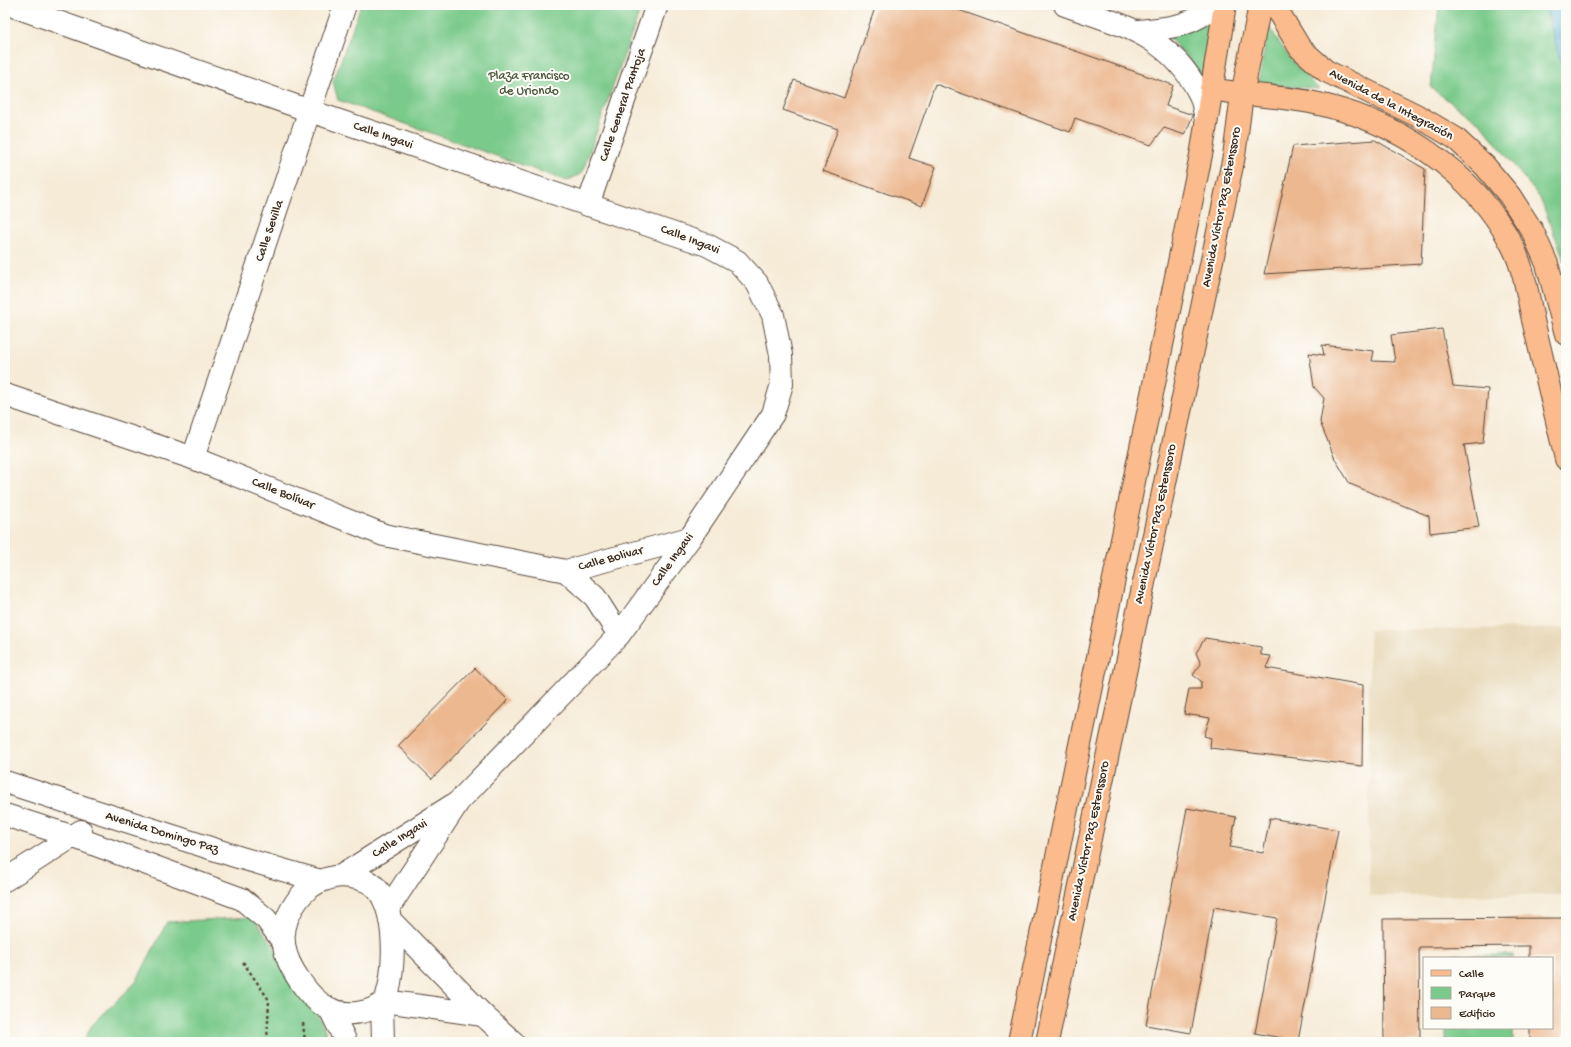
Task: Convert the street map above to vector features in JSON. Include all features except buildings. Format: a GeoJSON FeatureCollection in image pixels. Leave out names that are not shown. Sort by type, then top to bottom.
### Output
{"type":"FeatureCollection","features":[{"type":"Feature","properties":{"kind":"main road"},"geometry":{"type":"LineString","coordinates":[[1019,1042],[1201,158],[1225,5]]}},
{"type":"Feature","properties":{"kind":"main road","name":"Avenida Víctor Paz Estenssoro"},"geometry":{"type":"LineString","coordinates":[[1047,1042],[1234,156],[1242,94],[1260,5]]}},
{"type":"Feature","properties":{"kind":"main road","name":"Avenida de la Integración"},"geometry":{"type":"LineString","coordinates":[[1274,5],[1300,48],[1326,71],[1416,115],[1455,138],[1485,166],[1510,196],[1533,232],[1547,264],[1566,334]]}},
{"type":"Feature","properties":{"kind":"main road","name":"Avenida de la Integración"},"geometry":{"type":"LineString","coordinates":[[1211,89],[1310,102],[1385,127],[1420,146],[1449,166],[1478,195],[1496,217],[1514,248],[1524,279],[1566,459]]}},
{"type":"Feature","properties":{"kind":"street","name":"Calle Ingavi"},"geometry":{"type":"LineString","coordinates":[[10,5],[310,111],[707,244],[737,261],[757,283],[774,315],[781,356],[782,384],[774,414],[690,538],[619,635],[459,801],[389,914]]}},
{"type":"Feature","properties":{"kind":"street","name":"Calle Sevilla"},"geometry":{"type":"LineString","coordinates":[[193,458],[345,5]]}},
{"type":"Feature","properties":{"kind":"street","name":"Calle General Pantoja"},"geometry":{"type":"LineString","coordinates":[[588,205],[657,5]]}},
{"type":"Feature","properties":{"kind":"street"},"geometry":{"type":"LineString","coordinates":[[1065,5],[1138,31],[1160,44],[1174,57],[1199,94],[1206,119]]}},
{"type":"Feature","properties":{"kind":"street"},"geometry":{"type":"LineString","coordinates":[[1138,31],[1181,26],[1204,15],[1215,5]]}},
{"type":"Feature","properties":{"kind":"street","name":"Calle Bolívar"},"geometry":{"type":"LineString","coordinates":[[5,395],[193,458],[384,535],[566,571]]}},
{"type":"Feature","properties":{"kind":"street","name":"Calle Bolivar"},"geometry":{"type":"LineString","coordinates":[[566,571],[690,538]]}},
{"type":"Feature","properties":{"kind":"street","name":"Calle Bolivar"},"geometry":{"type":"LineString","coordinates":[[566,571],[595,597],[619,635]]}},
{"type":"Feature","properties":{"kind":"street","name":"Avenida Domingo Paz"},"geometry":{"type":"LineString","coordinates":[[5,782],[105,815],[331,878]]}},
{"type":"Feature","properties":{"kind":"street","name":"Calle Ingavi"},"geometry":{"type":"LineString","coordinates":[[331,878],[459,801]]}},
{"type":"Feature","properties":{"kind":"street"},"geometry":{"type":"LineString","coordinates":[[5,814],[74,836],[242,899],[266,919],[284,943]]}},
{"type":"Feature","properties":{"kind":"street"},"geometry":{"type":"LineString","coordinates":[[5,880],[105,815]]}},
{"type":"Feature","properties":{"kind":"street"},"geometry":{"type":"LineString","coordinates":[[383,1042],[384,1003],[392,978],[389,914],[382,894],[372,884],[358,878],[331,878],[304,892],[291,908],[285,925],[284,943],[288,960],[303,984],[318,1000],[330,1009],[353,1014],[372,1009],[384,1003],[483,1015]]}},
{"type":"Feature","properties":{"kind":"street"},"geometry":{"type":"LineString","coordinates":[[389,914],[483,1015],[513,1042]]}},
{"type":"Feature","properties":{"kind":"street"},"geometry":{"type":"LineString","coordinates":[[330,1009],[346,1042]]}},
{"type":"Feature","properties":{"kind":"path"},"geometry":{"type":"LineString","coordinates":[[243,962],[269,1000],[267,1042]]}},
{"type":"Feature","properties":{"kind":"path"},"geometry":{"type":"LineString","coordinates":[[303,1019],[305,1042]]}},
{"type":"Feature","properties":{"kind":"shaded area"},"geometry":{"type":"Polygon","coordinates":[[[1566,628],[1566,895],[1369,896],[1369,630],[1566,628]]]}},
{"type":"Feature","properties":{"kind":"green space","name":"Plaza Francisco de Uriondo"},"geometry":{"type":"Polygon","coordinates":[[[361,5],[642,5],[582,173],[567,181],[338,100],[333,82],[361,5]]]}},
{"type":"Feature","properties":{"kind":"green space"},"geometry":{"type":"Polygon","coordinates":[[[1439,5],[1545,5],[1566,82],[1566,264],[1540,198],[1481,124],[1431,88],[1439,5]]]}},
{"type":"Feature","properties":{"kind":"green space"},"geometry":{"type":"Polygon","coordinates":[[[1214,17],[1202,82],[1193,63],[1169,38],[1214,17]]]}},
{"type":"Feature","properties":{"kind":"green space"},"geometry":{"type":"Polygon","coordinates":[[[1269,25],[1291,59],[1319,89],[1258,84],[1269,25]]]}},
{"type":"Feature","properties":{"kind":"green space"},"geometry":{"type":"Polygon","coordinates":[[[253,917],[310,997],[330,1042],[83,1042],[92,1025],[136,982],[167,922],[253,917]]]}},
{"type":"Feature","properties":{"kind":"green space"},"geometry":{"type":"Polygon","coordinates":[[[1446,955],[1513,955],[1513,957],[1446,957],[1446,955]]]}},
{"type":"Feature","properties":{"kind":"green space"},"geometry":{"type":"Polygon","coordinates":[[[1446,1029],[1513,1029],[1513,1042],[1446,1042],[1446,1029]]]}},
{"type":"Feature","properties":{"kind":"water"},"geometry":{"type":"Polygon","coordinates":[[[1545,5],[1566,5],[1566,82],[1545,5]]]}}]}
